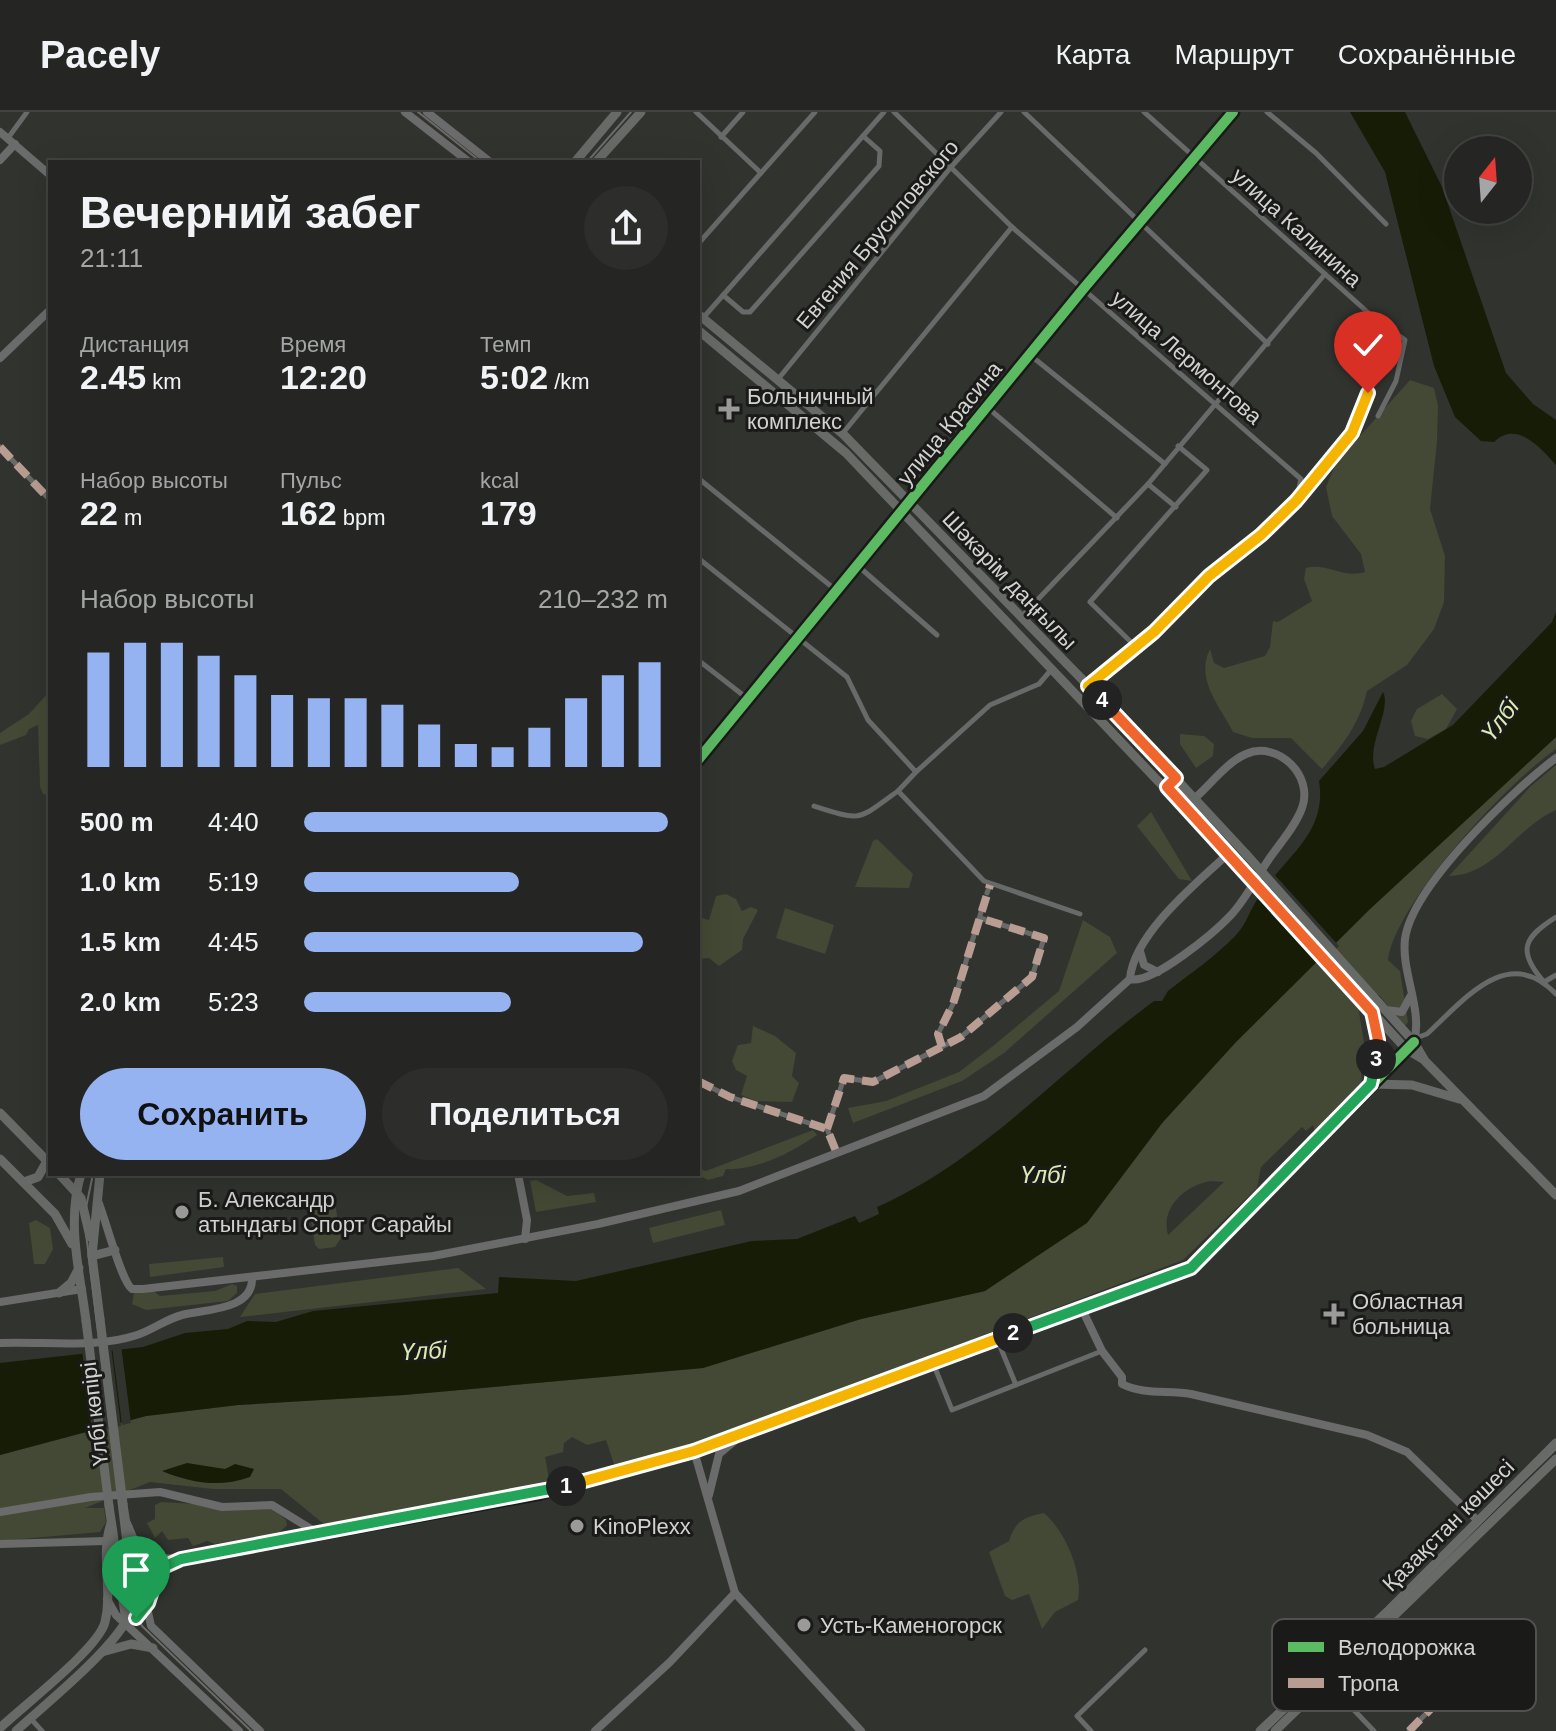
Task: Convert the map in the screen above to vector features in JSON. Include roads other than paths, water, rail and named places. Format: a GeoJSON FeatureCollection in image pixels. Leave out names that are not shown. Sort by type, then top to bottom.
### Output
{"type":"FeatureCollection","features":[{"type":"Feature","properties":{"kind":"main road"},"geometry":{"type":"LineString","coordinates":[[405,112],[466,160]]}},
{"type":"Feature","properties":{"kind":"main road"},"geometry":{"type":"LineString","coordinates":[[427,112],[487,160]]}},
{"type":"Feature","properties":{"kind":"main road"},"geometry":{"type":"LineString","coordinates":[[598,160],[641,112]]}},
{"type":"Feature","properties":{"kind":"main road","name":"улица Красина"},"geometry":{"type":"LineString","coordinates":[[700,756],[750,700],[799,635],[910,504],[1084,288],[1233,112]]}},
{"type":"Feature","properties":{"kind":"main road"},"geometry":{"type":"LineString","coordinates":[[576,160],[611,114]]}},
{"type":"Feature","properties":{"kind":"main road"},"geometry":{"type":"LineString","coordinates":[[0,160],[7,138],[48,173]]}},
{"type":"Feature","properties":{"kind":"main road"},"geometry":{"type":"LineString","coordinates":[[0,358],[48,312]]}},
{"type":"Feature","properties":{"kind":"main road","name":"Шәкәрім даңғылы"},"geometry":{"type":"LineString","coordinates":[[701,316],[843,434],[1022,616],[1195,798],[1382,1005],[1412,1043]]}},
{"type":"Feature","properties":{"kind":"main road","name":"Шәкәрім даңғылы"},"geometry":{"type":"LineString","coordinates":[[700,332],[846,453],[1051,670],[1167,787],[1371,1011],[1412,1043]]}},
{"type":"Feature","properties":{"kind":"main road"},"geometry":{"type":"LineString","coordinates":[[769,387],[779,378]]}},
{"type":"Feature","properties":{"kind":"main road"},"geometry":{"type":"LineString","coordinates":[[1032,649],[1043,639]]}},
{"type":"Feature","properties":{"kind":"main road"},"geometry":{"type":"LineString","coordinates":[[1094,711],[1104,701]]}},
{"type":"Feature","properties":{"kind":"main road"},"geometry":{"type":"LineString","coordinates":[[1130,979],[1143,979],[1158,972],[1212,934],[1233,913],[1296,820],[1306,792],[1300,774],[1289,762],[1276,754],[1259,751],[1244,754],[1195,798]]}},
{"type":"Feature","properties":{"kind":"main road"},"geometry":{"type":"LineString","coordinates":[[1556,758],[1524,782],[1480,826],[1415,911],[1405,939],[1412,1043],[1425,1061],[1556,1195]]}},
{"type":"Feature","properties":{"kind":"main road"},"geometry":{"type":"LineString","coordinates":[[1167,787],[1176,778]]}},
{"type":"Feature","properties":{"kind":"main road"},"geometry":{"type":"LineString","coordinates":[[97,1199],[122,1279],[132,1289],[406,1260],[525,1239],[712,1199],[838,1156],[984,1096],[1077,1027],[1130,979],[1140,949],[1170,911],[1228,854]]}},
{"type":"Feature","properties":{"kind":"main road"},"geometry":{"type":"LineString","coordinates":[[1140,949],[1144,965],[1158,972]]}},
{"type":"Feature","properties":{"kind":"main road"},"geometry":{"type":"LineString","coordinates":[[1382,1005],[1395,1014],[1402,1012],[1410,996]]}},
{"type":"Feature","properties":{"kind":"main road"},"geometry":{"type":"LineString","coordinates":[[1371,1011],[1378,1040],[1371,1084]]}},
{"type":"Feature","properties":{"kind":"main road"},"geometry":{"type":"LineString","coordinates":[[140,1548],[153,1557],[181,1559],[541,1493],[694,1451],[1191,1268],[1412,1043]]}},
{"type":"Feature","properties":{"kind":"main road"},"geometry":{"type":"LineString","coordinates":[[1371,1084],[1412,1085],[1464,1100]]}},
{"type":"Feature","properties":{"kind":"main road"},"geometry":{"type":"LineString","coordinates":[[0,1113],[48,1161]]}},
{"type":"Feature","properties":{"kind":"main road"},"geometry":{"type":"LineString","coordinates":[[0,1159],[55,1214],[76,1252]]}},
{"type":"Feature","properties":{"kind":"main road"},"geometry":{"type":"LineString","coordinates":[[24,1182],[38,1177],[48,1163]]}},
{"type":"Feature","properties":{"kind":"main road"},"geometry":{"type":"LineString","coordinates":[[61,1176],[86,1209],[92,1256]]}},
{"type":"Feature","properties":{"kind":"main road"},"geometry":{"type":"LineString","coordinates":[[76,1252],[76,1192],[80,1176]]}},
{"type":"Feature","properties":{"kind":"main road"},"geometry":{"type":"LineString","coordinates":[[92,1256],[100,1176]]}},
{"type":"Feature","properties":{"kind":"main road"},"geometry":{"type":"LineString","coordinates":[[518,1176],[527,1220],[525,1239]]}},
{"type":"Feature","properties":{"kind":"main road"},"geometry":{"type":"LineString","coordinates":[[92,1256],[115,1250]]}},
{"type":"Feature","properties":{"kind":"main road","name":"Үлбі көпірі"},"geometry":{"type":"LineString","coordinates":[[76,1252],[126,1623]]}},
{"type":"Feature","properties":{"kind":"main road","name":"Үлбі көпірі"},"geometry":{"type":"LineString","coordinates":[[92,1256],[133,1602]]}},
{"type":"Feature","properties":{"kind":"main road"},"geometry":{"type":"LineString","coordinates":[[59,1293],[71,1283],[79,1268]]}},
{"type":"Feature","properties":{"kind":"main road"},"geometry":{"type":"LineString","coordinates":[[0,1343],[63,1343],[135,1336],[181,1315],[218,1309],[242,1299],[252,1285],[252,1277]]}},
{"type":"Feature","properties":{"kind":"main road"},"geometry":{"type":"LineString","coordinates":[[0,1302],[82,1289]]}},
{"type":"Feature","properties":{"kind":"main road"},"geometry":{"type":"LineString","coordinates":[[1081,1307],[1102,1351],[1122,1377],[1122,1384],[1134,1390],[1166,1389],[1191,1394],[1367,1435],[1407,1452],[1486,1527]]}},
{"type":"Feature","properties":{"kind":"main road"},"geometry":{"type":"LineString","coordinates":[[708,1500],[719,1454],[748,1431]]}},
{"type":"Feature","properties":{"kind":"main road","name":"Қазақстан көшесі"},"geometry":{"type":"LineString","coordinates":[[1381,1619],[1556,1443]]}},
{"type":"Feature","properties":{"kind":"main road"},"geometry":{"type":"LineString","coordinates":[[694,1451],[735,1593],[861,1731]]}},
{"type":"Feature","properties":{"kind":"main road","name":"Қазақстан көшесі"},"geometry":{"type":"LineString","coordinates":[[1387,1619],[1556,1459]]}},
{"type":"Feature","properties":{"kind":"main road"},"geometry":{"type":"LineString","coordinates":[[0,1512],[91,1497],[160,1492],[222,1507],[272,1505],[320,1535]]}},
{"type":"Feature","properties":{"kind":"main road"},"geometry":{"type":"LineString","coordinates":[[124,1517],[140,1548],[148,1603],[147,1619],[151,1626]]}},
{"type":"Feature","properties":{"kind":"main road"},"geometry":{"type":"LineString","coordinates":[[0,1728],[98,1640],[105,1623],[106,1541],[111,1523]]}},
{"type":"Feature","properties":{"kind":"main road"},"geometry":{"type":"LineString","coordinates":[[0,1544],[106,1541]]}},
{"type":"Feature","properties":{"kind":"main road"},"geometry":{"type":"LineString","coordinates":[[16,1731],[99,1654],[126,1623],[138,1617],[148,1603],[159,1569],[181,1559]]}},
{"type":"Feature","properties":{"kind":"main road"},"geometry":{"type":"LineString","coordinates":[[595,1731],[670,1662],[735,1593]]}},
{"type":"Feature","properties":{"kind":"main road"},"geometry":{"type":"LineString","coordinates":[[106,1596],[116,1615],[239,1731]]}},
{"type":"Feature","properties":{"kind":"main road"},"geometry":{"type":"LineString","coordinates":[[133,1602],[138,1617],[260,1731]]}},
{"type":"Feature","properties":{"kind":"main road"},"geometry":{"type":"LineString","coordinates":[[126,1623],[133,1602]]}},
{"type":"Feature","properties":{"kind":"main road"},"geometry":{"type":"LineString","coordinates":[[99,1654],[131,1644],[151,1646]]}},
{"type":"Feature","properties":{"kind":"main road","name":"Қазақстан көшесі"},"geometry":{"type":"LineString","coordinates":[[1260,1731],[1276,1725]]}},
{"type":"Feature","properties":{"kind":"street"},"geometry":{"type":"LineString","coordinates":[[7,138],[27,112]]}},
{"type":"Feature","properties":{"kind":"street"},"geometry":{"type":"LineString","coordinates":[[696,112],[761,173]]}},
{"type":"Feature","properties":{"kind":"street"},"geometry":{"type":"LineString","coordinates":[[721,137],[743,112]]}},
{"type":"Feature","properties":{"kind":"street"},"geometry":{"type":"LineString","coordinates":[[700,242],[815,112]]}},
{"type":"Feature","properties":{"kind":"street"},"geometry":{"type":"LineString","coordinates":[[701,316],[884,112]]}},
{"type":"Feature","properties":{"kind":"street","name":"улица Лермонтова"},"geometry":{"type":"LineString","coordinates":[[894,112],[1012,227],[1301,479],[1296,501]]}},
{"type":"Feature","properties":{"kind":"street","name":"Евгения Брусиловского"},"geometry":{"type":"LineString","coordinates":[[779,378],[951,167],[1001,112]]}},
{"type":"Feature","properties":{"kind":"street"},"geometry":{"type":"LineString","coordinates":[[1024,112],[1268,344]]}},
{"type":"Feature","properties":{"kind":"street","name":"улица Калинина"},"geometry":{"type":"LineString","coordinates":[[1144,112],[1385,327],[1405,340],[1396,381],[1378,416]]}},
{"type":"Feature","properties":{"kind":"street"},"geometry":{"type":"LineString","coordinates":[[1267,112],[1316,153],[1386,224]]}},
{"type":"Feature","properties":{"kind":"street"},"geometry":{"type":"LineString","coordinates":[[723,295],[743,312],[750,312],[879,166],[880,151],[863,136]]}},
{"type":"Feature","properties":{"kind":"street"},"geometry":{"type":"LineString","coordinates":[[843,434],[1012,227]]}},
{"type":"Feature","properties":{"kind":"street"},"geometry":{"type":"LineString","coordinates":[[1022,616],[1148,484],[1325,274]]}},
{"type":"Feature","properties":{"kind":"street"},"geometry":{"type":"LineString","coordinates":[[1088,686],[1296,501],[1352,433],[1385,356],[1385,327]]}},
{"type":"Feature","properties":{"kind":"street"},"geometry":{"type":"LineString","coordinates":[[1030,355],[1165,464]]}},
{"type":"Feature","properties":{"kind":"street"},"geometry":{"type":"LineString","coordinates":[[987,407],[1117,518]]}},
{"type":"Feature","properties":{"kind":"street"},"geometry":{"type":"LineString","coordinates":[[1135,646],[1090,602],[1207,470],[1178,446]]}},
{"type":"Feature","properties":{"kind":"street"},"geometry":{"type":"LineString","coordinates":[[0,447],[48,498]]}},
{"type":"Feature","properties":{"kind":"street"},"geometry":{"type":"LineString","coordinates":[[700,480],[837,591]]}},
{"type":"Feature","properties":{"kind":"street"},"geometry":{"type":"LineString","coordinates":[[1148,484],[1176,507]]}},
{"type":"Feature","properties":{"kind":"street"},"geometry":{"type":"LineString","coordinates":[[700,560],[799,635],[847,677],[868,720],[916,772]]}},
{"type":"Feature","properties":{"kind":"street"},"geometry":{"type":"LineString","coordinates":[[858,566],[937,635]]}},
{"type":"Feature","properties":{"kind":"street"},"geometry":{"type":"LineString","coordinates":[[700,662],[750,700]]}},
{"type":"Feature","properties":{"kind":"street"},"geometry":{"type":"LineString","coordinates":[[814,806],[852,817],[869,815],[990,705],[1039,684],[1051,670]]}},
{"type":"Feature","properties":{"kind":"street"},"geometry":{"type":"LineString","coordinates":[[898,791],[984,881],[1080,914]]}},
{"type":"Feature","properties":{"kind":"street"},"geometry":{"type":"LineString","coordinates":[[987,893],[990,885]]}},
{"type":"Feature","properties":{"kind":"street"},"geometry":{"type":"LineString","coordinates":[[942,1047],[938,1034],[953,1004],[982,909]]}},
{"type":"Feature","properties":{"kind":"street"},"geometry":{"type":"LineString","coordinates":[[1556,917],[1533,932],[1526,949],[1528,964],[1556,994]]}},
{"type":"Feature","properties":{"kind":"street"},"geometry":{"type":"LineString","coordinates":[[838,1156],[827,1129],[844,1078],[873,1082],[961,1037],[1032,977],[1044,938],[980,918]]}},
{"type":"Feature","properties":{"kind":"street"},"geometry":{"type":"LineString","coordinates":[[1412,1043],[1427,1034],[1495,975],[1512,974],[1544,982],[1556,975]]}},
{"type":"Feature","properties":{"kind":"street"},"geometry":{"type":"LineString","coordinates":[[700,1082],[730,1097],[827,1129]]}},
{"type":"Feature","properties":{"kind":"street"},"geometry":{"type":"LineString","coordinates":[[997,1339],[1016,1385]]}},
{"type":"Feature","properties":{"kind":"street"},"geometry":{"type":"LineString","coordinates":[[932,1362],[952,1410],[1102,1351]]}},
{"type":"Feature","properties":{"kind":"street"},"geometry":{"type":"LineString","coordinates":[[1091,1731],[1077,1716],[1145,1650]]}},
{"type":"Feature","properties":{"kind":"street"},"geometry":{"type":"LineString","coordinates":[[1355,1711],[1374,1731]]}},
{"type":"Feature","properties":{"kind":"street"},"geometry":{"type":"LineString","coordinates":[[1409,1731],[1429,1711]]}},
{"type":"Feature","properties":{"kind":"street"},"geometry":{"type":"LineString","coordinates":[[30,1718],[42,1731]]}},
{"type":"Feature","properties":{"kind":"water"},"geometry":{"type":"Polygon","coordinates":[[[1350,112],[1405,112],[1442,187],[1444,224],[1455,224],[1506,373],[1533,404],[1556,420],[1556,465],[1527,438],[1511,434],[1494,442],[1481,441],[1455,417],[1434,366],[1385,172],[1350,112]]]}},
{"type":"Feature","properties":{"kind":"water","name":"Үлбі"},"geometry":{"type":"Polygon","coordinates":[[[1556,612],[1556,737],[1370,909],[1236,1042],[1163,1122],[1087,1223],[985,1291],[861,1319],[703,1368],[404,1395],[238,1405],[146,1416],[0,1455],[0,1363],[143,1347],[185,1333],[228,1329],[247,1321],[276,1322],[313,1311],[498,1293],[499,1277],[576,1281],[752,1241],[797,1239],[855,1216],[859,1223],[879,1214],[877,1207],[952,1165],[987,1139],[1120,1027],[1154,1001],[1162,1001],[1168,991],[1236,935],[1268,884],[1310,831],[1320,800],[1319,781],[1363,731],[1383,692],[1384,708],[1374,749],[1375,769],[1384,767],[1453,725],[1552,622],[1556,612]]]}},
{"type":"Feature","properties":{"kind":"water"},"geometry":{"type":"Polygon","coordinates":[[[187,1463],[225,1469],[235,1464],[254,1469],[250,1477],[216,1483],[184,1479],[162,1471],[187,1463]]]}},
{"type":"Feature","properties":{"kind":"tunnel"},"geometry":{"type":"LineString","coordinates":[[982,909],[987,893]]}},
{"type":"Feature","properties":{"kind":"tram line"},"geometry":{"type":"LineString","coordinates":[[418,112],[478,160]]}},
{"type":"Feature","properties":{"kind":"tram line"},"geometry":{"type":"LineString","coordinates":[[589,160],[631,112]]}},
{"type":"Feature","properties":{"kind":"tram line"},"geometry":{"type":"LineString","coordinates":[[93,1176],[84,1217],[131,1605],[142,1626],[251,1731]]}},
{"type":"Feature","properties":{"kind":"tram line"},"geometry":{"type":"LineString","coordinates":[[1381,1619],[1556,1449]]}},
{"type":"Feature","properties":{"kind":"tram line"},"geometry":{"type":"LineString","coordinates":[[1266,1731],[1287,1711]]}},
{"type":"Feature","properties":{"kind":"place","name":"Больничный комплекс"},"geometry":{"type":"Point","coordinates":[729,409]}},
{"type":"Feature","properties":{"kind":"place","name":"Б. Александр атындағы Спорт Сарайы"},"geometry":{"type":"Point","coordinates":[182,1212]}},
{"type":"Feature","properties":{"kind":"place","name":"Областная больница"},"geometry":{"type":"Point","coordinates":[1334,1314]}},
{"type":"Feature","properties":{"kind":"place","name":"KinoPlexx"},"geometry":{"type":"Point","coordinates":[577,1526]}},
{"type":"Feature","properties":{"kind":"place","name":"Усть-Каменогорск"},"geometry":{"type":"Point","coordinates":[804,1625]}}]}
